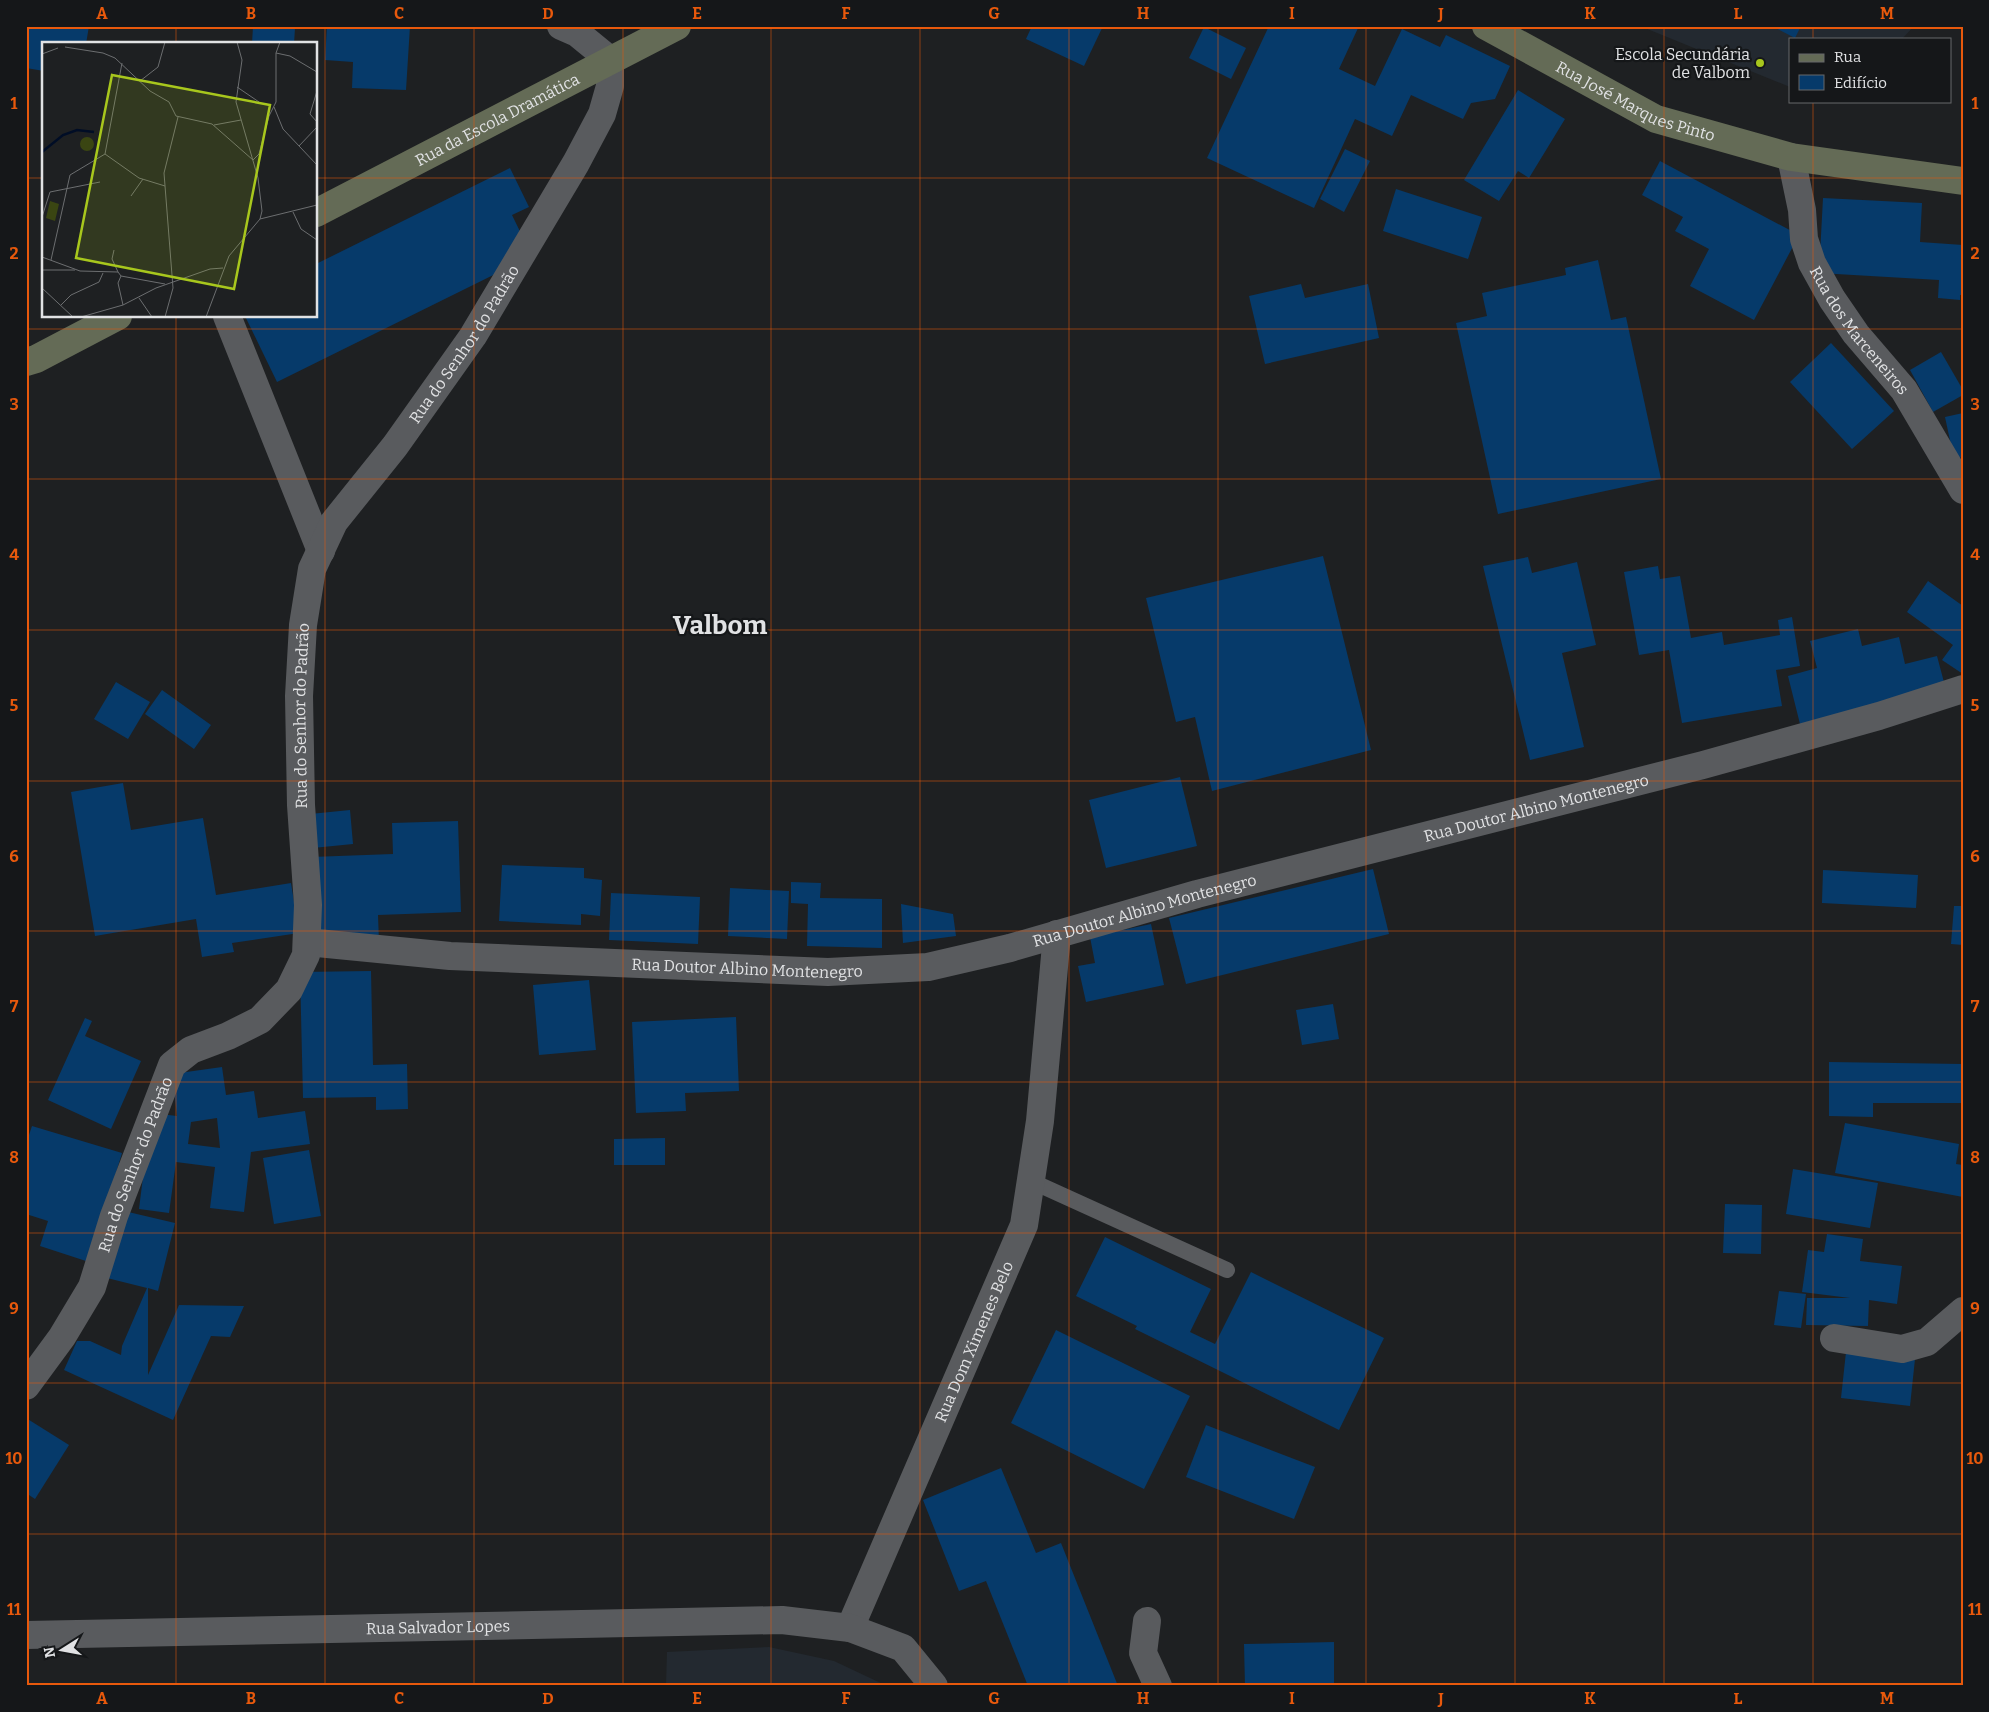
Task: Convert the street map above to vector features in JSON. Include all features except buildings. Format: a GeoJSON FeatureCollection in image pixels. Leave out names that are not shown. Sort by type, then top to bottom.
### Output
{"type":"FeatureCollection","features":[{"type":"Feature","properties":{"kind":"street"},"geometry":{"type":"LineString","coordinates":[[561,26],[577,33],[610,60]]}},
{"type":"Feature","properties":{"kind":"street","name":"Rua da Escola Dramática"},"geometry":{"type":"LineString","coordinates":[[318,212],[677,26]]}},
{"type":"Feature","properties":{"kind":"street","name":"Rua José Marques Pinto"},"geometry":{"type":"LineString","coordinates":[[1486,26],[1656,119],[1792,157],[1963,181]]}},
{"type":"Feature","properties":{"kind":"street","name":"Rua do Senhor do Padrão"},"geometry":{"type":"LineString","coordinates":[[26,1386],[62,1337],[92,1287],[114,1216],[172,1065],[191,1050],[228,1036],[260,1020],[289,990],[306,955],[308,905],[302,805],[299,696],[304,625],[312,569],[334,522],[395,446],[473,336],[576,164],[602,114],[610,86],[610,60]]}},
{"type":"Feature","properties":{"kind":"street","name":"Rua dos Marceneiros"},"geometry":{"type":"LineString","coordinates":[[1792,157],[1802,210],[1804,239],[1812,263],[1832,299],[1856,334],[1904,390],[1963,490]]}},
{"type":"Feature","properties":{"kind":"street"},"geometry":{"type":"LineString","coordinates":[[26,362],[36,359],[114,318]]}},
{"type":"Feature","properties":{"kind":"street"},"geometry":{"type":"LineString","coordinates":[[228,318],[321,551]]}},
{"type":"Feature","properties":{"kind":"street","name":"Rua Doutor Albino Montenegro"},"geometry":{"type":"LineString","coordinates":[[307,942],[450,956],[828,972],[928,967],[1010,948],[1197,894],[1703,765],[1879,716],[1963,689]]}},
{"type":"Feature","properties":{"kind":"street","name":"Rua Dom Ximenes Belo"},"geometry":{"type":"LineString","coordinates":[[850,1628],[1024,1224],[1040,1121],[1057,934]]}},
{"type":"Feature","properties":{"kind":"street"},"geometry":{"type":"LineString","coordinates":[[1834,1338],[1902,1349],[1927,1342],[1963,1311]]}},
{"type":"Feature","properties":{"kind":"street","name":"Rua Salvador Lopes"},"geometry":{"type":"LineString","coordinates":[[26,1635],[782,1620],[850,1628]]}},
{"type":"Feature","properties":{"kind":"street"},"geometry":{"type":"LineString","coordinates":[[1147,1621],[1143,1653],[1158,1686]]}},
{"type":"Feature","properties":{"kind":"street"},"geometry":{"type":"LineString","coordinates":[[850,1628],[903,1648],[934,1686]]}},
{"type":"Feature","properties":{"kind":"lane"},"geometry":{"type":"LineString","coordinates":[[1030,1181],[1227,1270]]}},
{"type":"Feature","properties":{"kind":"shaded area","name":"Escola Secundária de Valbom"},"geometry":{"type":"Polygon","coordinates":[[[1640,26],[1914,26],[1903,38],[1789,38],[1789,87],[1640,26]]]}},
{"type":"Feature","properties":{"kind":"shaded area"},"geometry":{"type":"Polygon","coordinates":[[[769,1647],[834,1661],[887,1686],[666,1686],[667,1652],[769,1647]]]}},
{"type":"Feature","properties":{"kind":"place","name":"Escola Secundária de Valbom"},"geometry":{"type":"Point","coordinates":[1760,63]}},
{"type":"Feature","properties":{"kind":"district","name":"Valbom"},"geometry":{"type":"Point","coordinates":[720,625]}}]}
